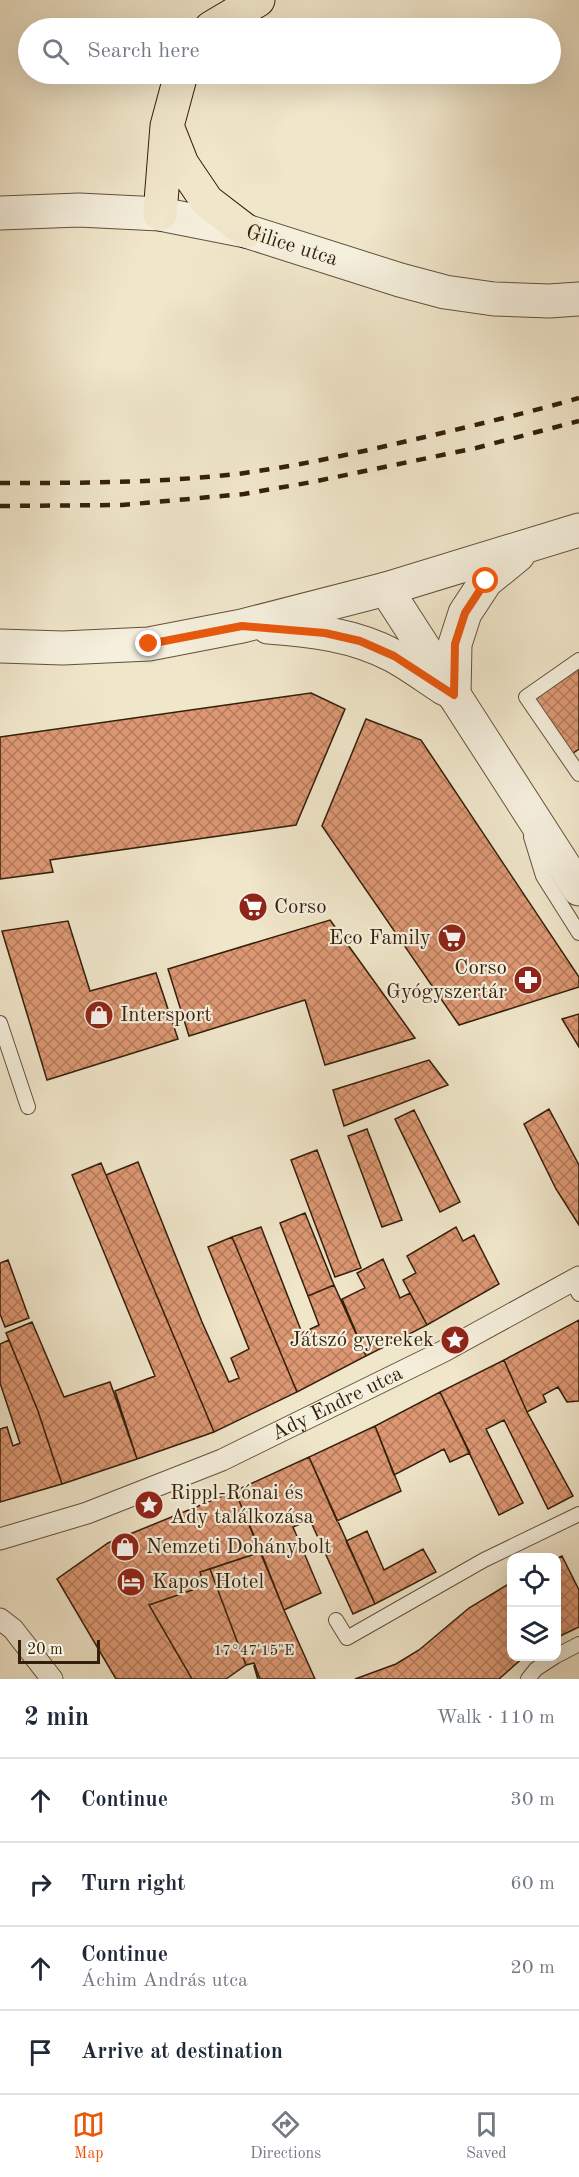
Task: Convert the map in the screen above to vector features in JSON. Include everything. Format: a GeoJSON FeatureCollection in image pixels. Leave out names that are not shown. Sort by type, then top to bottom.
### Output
{"type":"FeatureCollection","features":[{"type":"Feature","properties":{"kind":"main road"},"geometry":{"type":"LineString","coordinates":[[228,18],[258,0]]}},
{"type":"Feature","properties":{"kind":"main road"},"geometry":{"type":"LineString","coordinates":[[160,214],[167,126],[178,84]]}},
{"type":"Feature","properties":{"kind":"main road"},"geometry":{"type":"LineString","coordinates":[[167,126],[182,164],[207,201],[246,231]]}},
{"type":"Feature","properties":{"kind":"street","name":"Gilice utca"},"geometry":{"type":"LineString","coordinates":[[0,213],[79,210],[160,214],[246,231],[399,280],[445,292],[494,299],[549,301],[579,299]]}},
{"type":"Feature","properties":{"kind":"street"},"geometry":{"type":"LineString","coordinates":[[0,646],[63,648],[149,644],[242,626],[386,589],[579,530]]}},
{"type":"Feature","properties":{"kind":"street"},"geometry":{"type":"LineString","coordinates":[[454,695],[455,644],[465,613],[486,581],[532,544]]}},
{"type":"Feature","properties":{"kind":"street"},"geometry":{"type":"LineString","coordinates":[[386,589],[579,889]]}},
{"type":"Feature","properties":{"kind":"street"},"geometry":{"type":"LineString","coordinates":[[242,626],[325,633],[360,641],[394,656],[454,695]]}},
{"type":"Feature","properties":{"kind":"street","name":"Ady Endre utca"},"geometry":{"type":"LineString","coordinates":[[0,1539],[87,1512],[222,1460],[577,1284]]}},
{"type":"Feature","properties":{"kind":"street"},"geometry":{"type":"LineString","coordinates":[[0,1619],[13,1629],[52,1679]]}},
{"type":"Feature","properties":{"kind":"lane"},"geometry":{"type":"LineString","coordinates":[[579,660],[526,697],[579,774]]}},
{"type":"Feature","properties":{"kind":"lane"},"geometry":{"type":"LineString","coordinates":[[517,792],[543,876],[579,933]]}},
{"type":"Feature","properties":{"kind":"lane"},"geometry":{"type":"LineString","coordinates":[[0,1023],[28,1107]]}},
{"type":"Feature","properties":{"kind":"lane"},"geometry":{"type":"LineString","coordinates":[[336,1620],[347,1638],[484,1560],[579,1514]]}},
{"type":"Feature","properties":{"kind":"lane"},"geometry":{"type":"LineString","coordinates":[[561,1653],[579,1644]]}},
{"type":"Feature","properties":{"kind":"lane"},"geometry":{"type":"LineString","coordinates":[[528,1679],[536,1669],[548,1661]]}},
{"type":"Feature","properties":{"kind":"building"},"geometry":{"type":"Polygon","coordinates":[[[579,668],[579,749],[570,755],[532,700],[579,668]]]}},
{"type":"Feature","properties":{"kind":"building"},"geometry":{"type":"Polygon","coordinates":[[[311,693],[345,709],[296,825],[50,860],[53,872],[0,879],[0,737],[311,693]]]}},
{"type":"Feature","properties":{"kind":"building"},"geometry":{"type":"Polygon","coordinates":[[[366,719],[421,740],[579,977],[579,987],[459,1025],[322,826],[366,719]]]}},
{"type":"Feature","properties":{"kind":"building"},"geometry":{"type":"Polygon","coordinates":[[[330,920],[415,1038],[325,1065],[305,1000],[189,1036],[168,969],[330,920]]]}},
{"type":"Feature","properties":{"kind":"building","name":"Intersport"},"geometry":{"type":"Polygon","coordinates":[[[68,921],[90,991],[156,973],[178,1039],[47,1080],[2,931],[68,921]]]}},
{"type":"Feature","properties":{"kind":"building"},"geometry":{"type":"Polygon","coordinates":[[[579,1014],[579,1047],[562,1019],[579,1014]]]}},
{"type":"Feature","properties":{"kind":"building"},"geometry":{"type":"Polygon","coordinates":[[[429,1060],[448,1085],[344,1126],[333,1090],[429,1060]]]}},
{"type":"Feature","properties":{"kind":"building"},"geometry":{"type":"Polygon","coordinates":[[[549,1109],[579,1165],[579,1225],[556,1189],[524,1124],[549,1109]]]}},
{"type":"Feature","properties":{"kind":"building"},"geometry":{"type":"Polygon","coordinates":[[[414,1110],[460,1202],[440,1212],[395,1119],[414,1110]]]}},
{"type":"Feature","properties":{"kind":"building"},"geometry":{"type":"Polygon","coordinates":[[[367,1129],[402,1220],[382,1227],[348,1136],[367,1129]]]}},
{"type":"Feature","properties":{"kind":"building"},"geometry":{"type":"Polygon","coordinates":[[[317,1150],[361,1268],[335,1277],[291,1160],[317,1150]]]}},
{"type":"Feature","properties":{"kind":"building"},"geometry":{"type":"Polygon","coordinates":[[[138,1162],[202,1322],[229,1382],[239,1378],[231,1358],[249,1349],[208,1247],[232,1237],[297,1392],[214,1432],[106,1175],[138,1162]]]}},
{"type":"Feature","properties":{"kind":"building"},"geometry":{"type":"Polygon","coordinates":[[[101,1163],[214,1432],[137,1459],[115,1391],[155,1376],[72,1175],[101,1163]]]}},
{"type":"Feature","properties":{"kind":"building"},"geometry":{"type":"Polygon","coordinates":[[[305,1213],[334,1285],[308,1296],[280,1223],[305,1213]]]}},
{"type":"Feature","properties":{"kind":"building"},"geometry":{"type":"Polygon","coordinates":[[[261,1227],[302,1333],[319,1325],[308,1296],[334,1285],[366,1356],[297,1392],[232,1237],[261,1227]]]}},
{"type":"Feature","properties":{"kind":"building"},"geometry":{"type":"Polygon","coordinates":[[[456,1227],[463,1241],[474,1235],[499,1284],[427,1325],[403,1280],[416,1273],[407,1256],[456,1227]]]}},
{"type":"Feature","properties":{"kind":"building"},"geometry":{"type":"Polygon","coordinates":[[[383,1259],[400,1298],[410,1293],[427,1325],[366,1356],[342,1299],[365,1288],[357,1273],[383,1259]]]}},
{"type":"Feature","properties":{"kind":"building"},"geometry":{"type":"Polygon","coordinates":[[[8,1260],[29,1318],[5,1327],[0,1314],[0,1263],[8,1260]]]}},
{"type":"Feature","properties":{"kind":"building"},"geometry":{"type":"Polygon","coordinates":[[[579,1320],[579,1401],[567,1402],[558,1387],[543,1395],[546,1402],[527,1412],[504,1360],[579,1320]]]}},
{"type":"Feature","properties":{"kind":"building"},"geometry":{"type":"Polygon","coordinates":[[[32,1322],[64,1397],[110,1382],[137,1459],[62,1484],[38,1411],[6,1333],[32,1322]]]}},
{"type":"Feature","properties":{"kind":"building"},"geometry":{"type":"Polygon","coordinates":[[[9,1340],[38,1411],[62,1484],[0,1502],[0,1429],[7,1427],[13,1446],[20,1443],[0,1383],[0,1344],[9,1340]]]}},
{"type":"Feature","properties":{"kind":"building"},"geometry":{"type":"Polygon","coordinates":[[[504,1360],[527,1412],[573,1496],[548,1509],[504,1420],[486,1429],[523,1503],[499,1515],[440,1392],[504,1360]]]}},
{"type":"Feature","properties":{"kind":"building"},"geometry":{"type":"Polygon","coordinates":[[[440,1392],[470,1453],[450,1462],[444,1449],[394,1475],[375,1426],[440,1392]]]}},
{"type":"Feature","properties":{"kind":"building"},"geometry":{"type":"Polygon","coordinates":[[[375,1426],[401,1491],[337,1521],[309,1457],[375,1426]]]}},
{"type":"Feature","properties":{"kind":"building"},"geometry":{"type":"Polygon","coordinates":[[[309,1457],[375,1604],[353,1614],[310,1520],[293,1527],[321,1593],[284,1610],[235,1491],[309,1457]]]}},
{"type":"Feature","properties":{"kind":"building","name":"Kapos Hotel"},"geometry":{"type":"Polygon","coordinates":[[[235,1491],[261,1552],[200,1572],[204,1586],[149,1605],[192,1679],[116,1679],[57,1579],[108,1543],[235,1491]]]}},
{"type":"Feature","properties":{"kind":"building"},"geometry":{"type":"Polygon","coordinates":[[[367,1531],[384,1570],[423,1549],[436,1572],[375,1604],[346,1541],[367,1531]]]}},
{"type":"Feature","properties":{"kind":"building"},"geometry":{"type":"Polygon","coordinates":[[[261,1552],[315,1679],[260,1679],[254,1663],[246,1665],[210,1569],[261,1552]]]}},
{"type":"Feature","properties":{"kind":"building"},"geometry":{"type":"Polygon","coordinates":[[[561,1556],[579,1590],[579,1627],[561,1636],[561,1607],[561,1556]]]}},
{"type":"Feature","properties":{"kind":"building"},"geometry":{"type":"Polygon","coordinates":[[[210,1569],[246,1665],[226,1679],[192,1679],[149,1605],[204,1586],[200,1572],[210,1569]]]}},
{"type":"Feature","properties":{"kind":"building"},"geometry":{"type":"Polygon","coordinates":[[[507,1585],[507,1661],[519,1661],[499,1679],[355,1679],[396,1664],[419,1650],[469,1608],[507,1585]]]}},
{"type":"Feature","properties":{"kind":"railway"},"geometry":{"type":"LineString","coordinates":[[0,483],[148,481],[237,474],[391,445],[579,398]]}},
{"type":"Feature","properties":{"kind":"railway"},"geometry":{"type":"LineString","coordinates":[[0,506],[122,505],[244,494],[476,448],[579,421]]}},
{"type":"Feature","properties":{"kind":"place","name":"Corso"},"geometry":{"type":"Point","coordinates":[253,907]}},
{"type":"Feature","properties":{"kind":"place","name":"Eco Family"},"geometry":{"type":"Point","coordinates":[452,938]}},
{"type":"Feature","properties":{"kind":"place","name":"Corso Gyógyszertár"},"geometry":{"type":"Point","coordinates":[528,980]}},
{"type":"Feature","properties":{"kind":"place","name":"Intersport"},"geometry":{"type":"Point","coordinates":[99,1015]}},
{"type":"Feature","properties":{"kind":"place","name":"Játszó gyerekek"},"geometry":{"type":"Point","coordinates":[455,1340]}},
{"type":"Feature","properties":{"kind":"place","name":"Rippl-Rónai és Ady találkozása"},"geometry":{"type":"Point","coordinates":[149,1505]}},
{"type":"Feature","properties":{"kind":"place","name":"Nemzeti Dohánybolt"},"geometry":{"type":"Point","coordinates":[125,1547]}},
{"type":"Feature","properties":{"kind":"place","name":"Kapos Hotel"},"geometry":{"type":"Point","coordinates":[131,1582]}},
{"type":"Feature","properties":{"kind":"route"},"geometry":{"type":"LineString","coordinates":[[149,644],[242,626],[325,633],[360,641],[394,656],[454,695],[455,644],[465,613],[486,581]]}}]}
